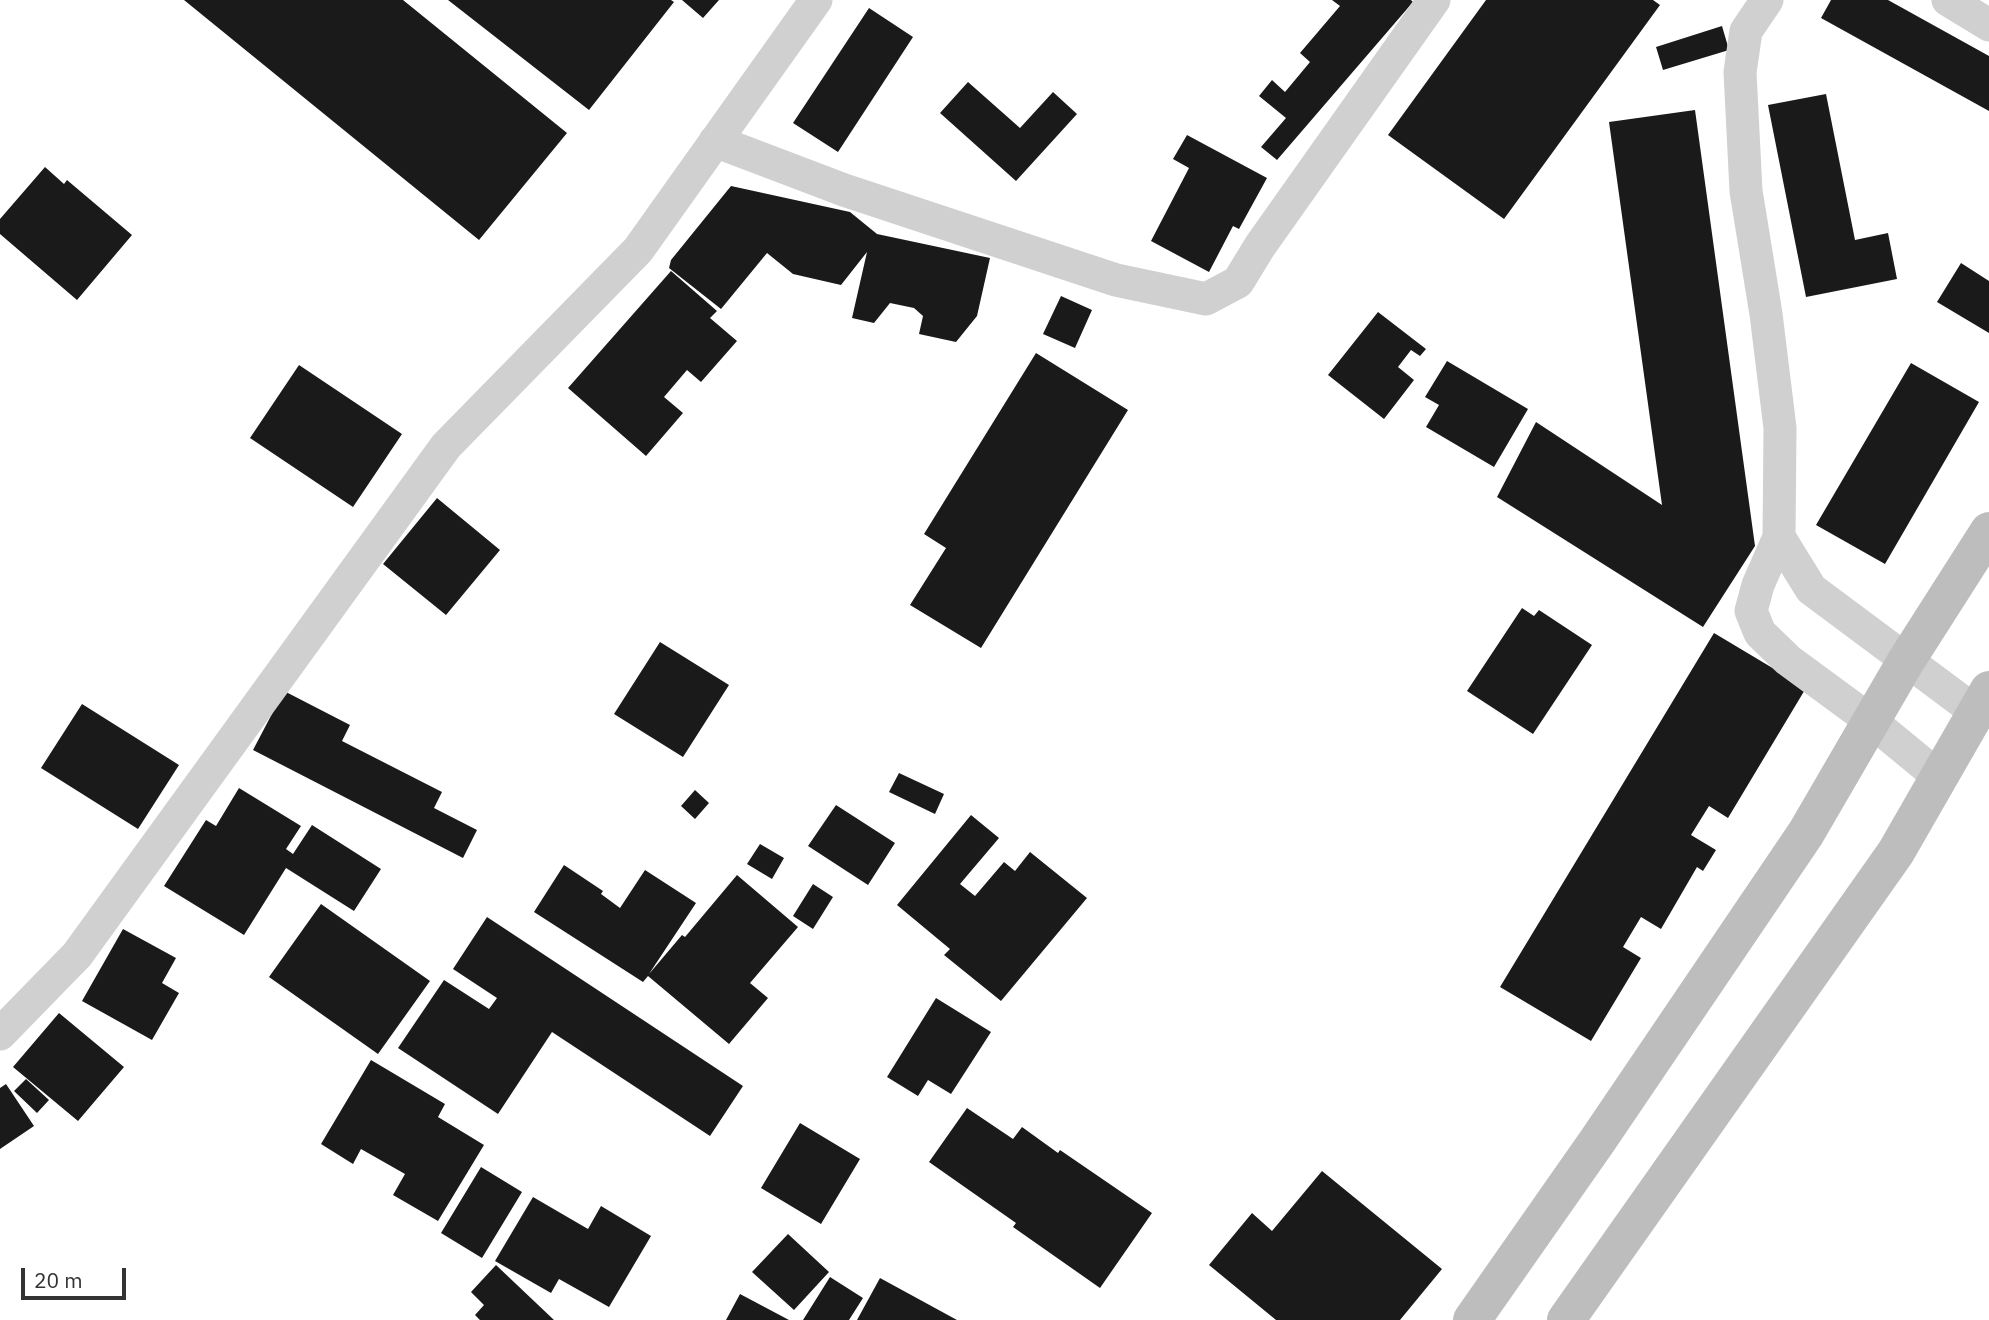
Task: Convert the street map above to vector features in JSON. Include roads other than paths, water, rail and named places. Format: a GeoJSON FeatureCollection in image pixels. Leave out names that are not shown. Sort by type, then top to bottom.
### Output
{"type":"FeatureCollection","features":[{"type":"Feature","properties":{"kind":"main road"},"geometry":{"type":"LineString","coordinates":[[1472,1320],[1806,833],[1906,661],[1989,531]]}},
{"type":"Feature","properties":{"kind":"main road"},"geometry":{"type":"LineString","coordinates":[[1566,1320],[1896,852],[1983,701]]}},
{"type":"Feature","properties":{"kind":"street"},"geometry":{"type":"LineString","coordinates":[[0,1034],[77,955],[446,446],[638,250],[816,0]]}},
{"type":"Feature","properties":{"kind":"street"},"geometry":{"type":"LineString","coordinates":[[715,141],[844,190],[1116,280],[1206,299],[1238,282],[1260,246],[1434,0]]}},
{"type":"Feature","properties":{"kind":"street"},"geometry":{"type":"LineString","coordinates":[[1767,0],[1745,15],[1740,72],[1746,191],[1766,314],[1780,428],[1779,537],[1758,585],[1751,611],[1760,633],[1788,660],[1871,721],[1939,777]]}},
{"type":"Feature","properties":{"kind":"street"},"geometry":{"type":"LineString","coordinates":[[1948,0],[1989,25]]}},
{"type":"Feature","properties":{"kind":"street"},"geometry":{"type":"LineString","coordinates":[[1779,537],[1811,589],[1906,661],[1983,701]]}}]}
